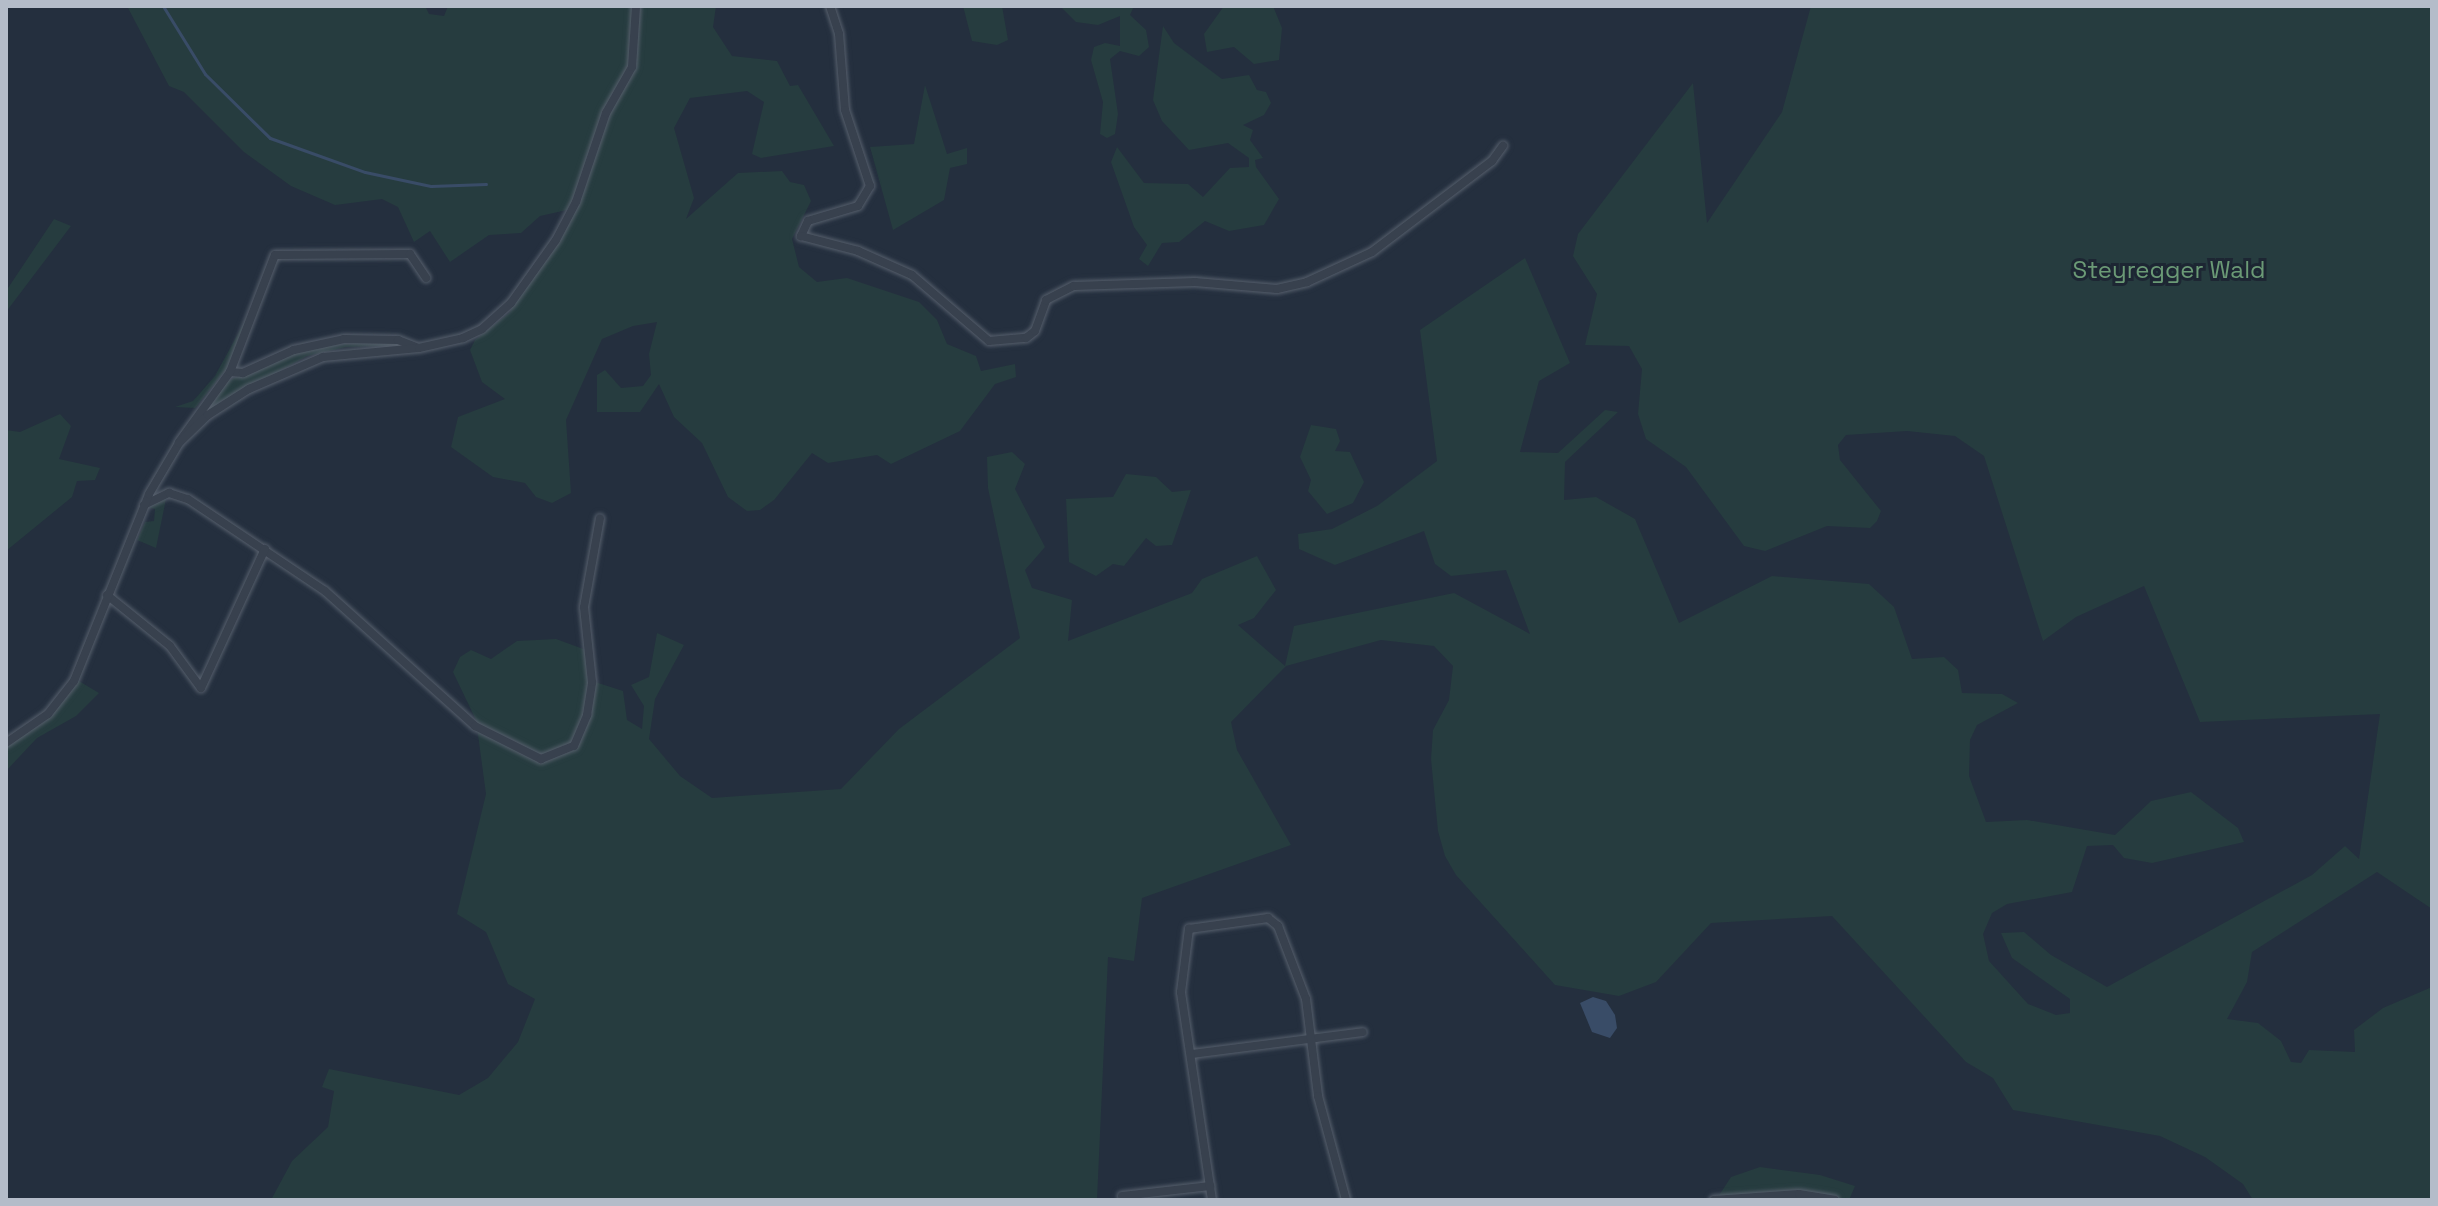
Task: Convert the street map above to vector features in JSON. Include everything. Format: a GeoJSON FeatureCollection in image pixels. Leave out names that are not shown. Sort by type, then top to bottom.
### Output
{"type":"FeatureCollection","features":[{"type":"Feature","properties":{"kind":"street"},"geometry":{"type":"LineString","coordinates":[[179,443],[227,402],[299,365],[344,352],[419,348],[472,335],[496,318],[556,240],[606,113],[632,67],[636,6]]}},
{"type":"Feature","properties":{"kind":"street"},"geometry":{"type":"LineString","coordinates":[[830,6],[839,34],[843,101],[870,186],[858,206],[808,221],[801,236],[858,251],[912,275],[989,341],[1026,338],[1035,331],[1046,300],[1074,286],[1195,282],[1277,289],[1307,282],[1372,252],[1492,161],[1503,146]]}},
{"type":"Feature","properties":{"kind":"street"},"geometry":{"type":"LineString","coordinates":[[6,743],[48,714],[69,689],[142,507],[179,443],[181,433],[230,372],[275,255],[399,253],[416,258],[426,278]]}},
{"type":"Feature","properties":{"kind":"street"},"geometry":{"type":"LineString","coordinates":[[230,372],[243,373],[294,350],[344,339],[398,340],[419,348]]}},
{"type":"Feature","properties":{"kind":"street"},"geometry":{"type":"LineString","coordinates":[[142,507],[177,493],[265,549],[351,613],[475,726],[525,754],[552,758],[574,746],[587,715],[592,682],[584,607],[600,518]]}},
{"type":"Feature","properties":{"kind":"street"},"geometry":{"type":"LineString","coordinates":[[107,595],[170,646],[201,688],[265,549]]}},
{"type":"Feature","properties":{"kind":"street"},"geometry":{"type":"LineString","coordinates":[[1212,1200],[1180,988],[1189,929],[1268,918],[1278,926],[1306,999],[1318,1096],[1346,1200]]}},
{"type":"Feature","properties":{"kind":"street"},"geometry":{"type":"LineString","coordinates":[[1192,1054],[1363,1032]]}},
{"type":"Feature","properties":{"kind":"street"},"geometry":{"type":"LineString","coordinates":[[1122,1196],[1210,1186]]}},
{"type":"Feature","properties":{"kind":"street"},"geometry":{"type":"LineString","coordinates":[[1714,1200],[1799,1194],[1835,1200]]}},
{"type":"Feature","properties":{"kind":"green space"},"geometry":{"type":"Polygon","coordinates":[[[127,6],[425,6],[429,14],[444,16],[448,6],[716,6],[713,27],[732,56],[777,61],[790,86],[798,85],[834,146],[761,158],[752,154],[764,102],[747,91],[690,98],[674,128],[694,198],[686,219],[738,173],[782,171],[790,182],[804,185],[811,201],[792,239],[799,267],[817,282],[847,278],[919,302],[937,320],[947,344],[976,356],[981,371],[1015,364],[1016,377],[995,384],[960,431],[891,464],[877,455],[828,463],[812,453],[774,500],[760,510],[747,511],[728,497],[702,443],[674,417],[659,384],[640,412],[597,412],[597,375],[605,370],[621,388],[643,386],[651,375],[649,354],[657,322],[633,326],[602,339],[566,420],[571,493],[552,503],[536,497],[525,483],[493,477],[451,447],[458,417],[505,399],[482,382],[470,350],[475,340],[509,313],[576,208],[540,216],[521,233],[489,235],[450,262],[430,231],[414,242],[398,207],[382,199],[335,205],[291,186],[244,152],[184,92],[169,86],[127,6]]]}},
{"type":"Feature","properties":{"kind":"green space"},"geometry":{"type":"Polygon","coordinates":[[[963,6],[1002,6],[1008,40],[997,45],[972,41],[963,6]]]}},
{"type":"Feature","properties":{"kind":"green space"},"geometry":{"type":"Polygon","coordinates":[[[1060,6],[1134,6],[1130,15],[1146,30],[1149,47],[1139,56],[1120,51],[1110,59],[1118,114],[1115,134],[1107,138],[1100,134],[1103,102],[1091,60],[1094,47],[1105,43],[1120,46],[1120,16],[1098,25],[1076,22],[1060,6]]]}},
{"type":"Feature","properties":{"kind":"green space"},"geometry":{"type":"Polygon","coordinates":[[[1224,6],[1273,6],[1282,28],[1279,60],[1254,64],[1234,47],[1207,52],[1204,34],[1224,6]]]}},
{"type":"Feature","properties":{"kind":"green space","name":"Steyregger Wald"},"geometry":{"type":"Polygon","coordinates":[[[1811,6],[2432,6],[2432,909],[2377,872],[2252,952],[2247,982],[2227,1019],[2258,1023],[2281,1041],[2291,1062],[2301,1063],[2309,1050],[2355,1052],[2354,1030],[2383,1008],[2432,987],[2432,1200],[2253,1200],[2243,1184],[2205,1157],[2160,1136],[2013,1110],[1993,1078],[1966,1062],[1832,916],[1711,923],[1656,982],[1619,996],[1555,985],[1456,875],[1445,856],[1438,831],[1431,759],[1433,730],[1449,700],[1453,666],[1434,646],[1381,640],[1286,666],[1231,722],[1237,750],[1291,845],[1142,898],[1134,961],[1108,957],[1097,1200],[271,1200],[292,1161],[328,1127],[334,1091],[322,1087],[329,1069],[459,1095],[488,1078],[518,1042],[535,999],[508,984],[486,932],[457,914],[486,794],[476,720],[453,672],[460,657],[471,650],[491,659],[517,641],[556,639],[586,650],[589,680],[623,691],[627,720],[642,729],[644,706],[631,685],[649,677],[657,633],[684,645],[655,699],[649,739],[680,776],[712,798],[841,789],[899,729],[1020,638],[988,488],[987,457],[1012,452],[1025,464],[1015,489],[1045,547],[1025,570],[1032,588],[1072,600],[1068,641],[1192,593],[1202,579],[1257,556],[1276,590],[1254,618],[1238,625],[1285,666],[1294,626],[1454,593],[1530,634],[1506,570],[1451,576],[1435,564],[1424,531],[1335,565],[1299,549],[1298,534],[1332,529],[1377,506],[1437,461],[1420,330],[1525,258],[1570,363],[1539,381],[1520,452],[1558,453],[1605,410],[1618,412],[1565,462],[1564,500],[1596,497],[1635,519],[1679,623],[1772,576],[1869,584],[1894,607],[1912,659],[1944,657],[1958,670],[1962,693],[2002,694],[2018,703],[1977,725],[1970,740],[1969,776],[1986,822],[2027,820],[2115,835],[2151,801],[2191,792],[2238,828],[2244,842],[2152,863],[2124,858],[2113,845],[2087,846],[2072,892],[2007,904],[1992,913],[1983,934],[1989,961],[2028,1004],[2056,1015],[2070,1013],[2070,999],[2012,958],[2001,933],[2024,932],[2051,955],[2107,987],[2312,875],[2345,846],[2359,859],[2380,714],[2200,722],[2144,586],[2076,617],[2043,641],[1984,456],[1955,436],[1907,431],[1846,435],[1838,445],[1840,460],[1881,511],[1877,521],[1870,528],[1827,526],[1765,551],[1744,546],[1686,467],[1646,439],[1638,414],[1642,369],[1629,346],[1585,345],[1597,294],[1573,256],[1578,234],[1693,83],[1707,223],[1782,112],[1811,6]]]}},
{"type":"Feature","properties":{"kind":"green space"},"geometry":{"type":"Polygon","coordinates":[[[1163,26],[1174,43],[1222,79],[1249,75],[1257,90],[1266,92],[1271,103],[1264,115],[1243,125],[1253,130],[1250,140],[1263,158],[1255,160],[1256,167],[1279,199],[1264,225],[1229,231],[1205,221],[1179,242],[1162,243],[1148,266],[1139,259],[1147,245],[1134,227],[1111,162],[1117,147],[1144,183],[1188,184],[1203,197],[1230,168],[1249,167],[1249,158],[1228,143],[1189,150],[1162,121],[1153,100],[1163,26]]]}},
{"type":"Feature","properties":{"kind":"green space"},"geometry":{"type":"Polygon","coordinates":[[[925,85],[947,154],[967,148],[967,164],[950,168],[944,200],[893,230],[870,147],[914,144],[925,85]]]}},
{"type":"Feature","properties":{"kind":"green space"},"geometry":{"type":"Polygon","coordinates":[[[54,219],[71,226],[6,312],[6,291],[54,219]]]}},
{"type":"Feature","properties":{"kind":"green space"},"geometry":{"type":"Polygon","coordinates":[[[253,306],[228,367],[195,408],[175,407],[193,401],[215,376],[253,306]]]}},
{"type":"Feature","properties":{"kind":"green space"},"geometry":{"type":"Polygon","coordinates":[[[377,340],[411,345],[346,347],[307,356],[206,412],[203,408],[225,382],[297,350],[377,340]]]}},
{"type":"Feature","properties":{"kind":"green space"},"geometry":{"type":"Polygon","coordinates":[[[60,414],[71,426],[59,459],[100,468],[95,480],[77,481],[72,497],[6,551],[6,430],[20,432],[60,414]]]}},
{"type":"Feature","properties":{"kind":"green space"},"geometry":{"type":"Polygon","coordinates":[[[1311,425],[1336,429],[1340,441],[1335,451],[1350,452],[1364,482],[1353,503],[1327,514],[1308,491],[1311,480],[1300,457],[1311,425]]]}},
{"type":"Feature","properties":{"kind":"green space"},"geometry":{"type":"Polygon","coordinates":[[[1126,474],[1156,477],[1172,492],[1191,490],[1172,545],[1156,546],[1146,538],[1124,566],[1113,564],[1096,576],[1069,562],[1066,499],[1113,497],[1126,474]]]}},
{"type":"Feature","properties":{"kind":"green space"},"geometry":{"type":"Polygon","coordinates":[[[166,499],[156,548],[137,540],[145,522],[154,521],[155,509],[148,507],[166,499]]]}},
{"type":"Feature","properties":{"kind":"green space"},"geometry":{"type":"Polygon","coordinates":[[[77,680],[99,693],[76,716],[37,738],[6,771],[6,746],[47,720],[77,680]]]}},
{"type":"Feature","properties":{"kind":"green space"},"geometry":{"type":"Polygon","coordinates":[[[1760,1167],[1820,1175],[1855,1186],[1849,1200],[1802,1191],[1718,1197],[1731,1177],[1760,1167]]]}},
{"type":"Feature","properties":{"kind":"water"},"geometry":{"type":"Polygon","coordinates":[[[1593,997],[1606,1001],[1615,1015],[1617,1028],[1610,1038],[1592,1032],[1580,1003],[1593,997]]]}},
{"type":"Feature","properties":{"kind":"waterway"},"geometry":{"type":"LineString","coordinates":[[163,6],[205,74],[270,138],[365,172],[431,186],[486,184]]}}]}
